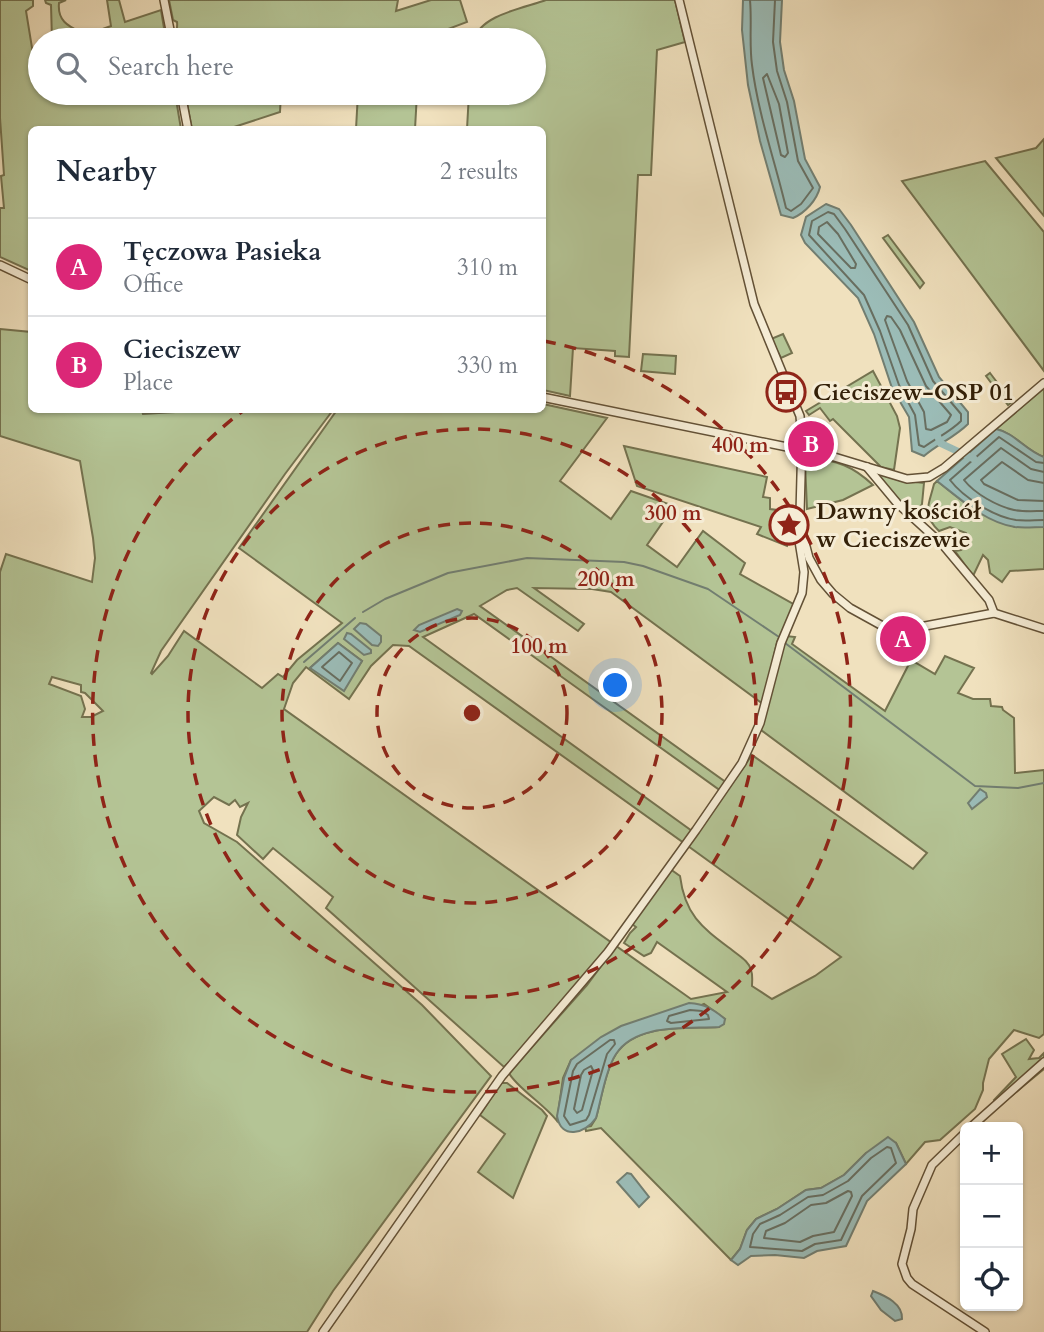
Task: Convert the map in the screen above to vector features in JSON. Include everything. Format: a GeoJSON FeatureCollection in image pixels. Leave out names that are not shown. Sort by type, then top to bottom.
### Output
{"type":"FeatureCollection","features":[{"type":"Feature","properties":{"kind":"street"},"geometry":{"type":"LineString","coordinates":[[164,0],[170,28]]}},
{"type":"Feature","properties":{"kind":"street"},"geometry":{"type":"LineString","coordinates":[[323,1332],[502,1076],[608,952],[742,763],[760,723],[781,643],[802,593],[804,572],[798,535],[801,521],[800,416],[754,303],[679,0]]}},
{"type":"Feature","properties":{"kind":"street"},"geometry":{"type":"LineString","coordinates":[[183,105],[187,126]]}},
{"type":"Feature","properties":{"kind":"street"},"geometry":{"type":"LineString","coordinates":[[0,265],[28,278]]}},
{"type":"Feature","properties":{"kind":"street"},"geometry":{"type":"LineString","coordinates":[[546,398],[831,456],[915,479],[929,477],[944,468],[1044,383]]}},
{"type":"Feature","properties":{"kind":"street"},"geometry":{"type":"LineString","coordinates":[[866,467],[897,503],[943,545],[989,600],[994,613]]}},
{"type":"Feature","properties":{"kind":"street"},"geometry":{"type":"LineString","coordinates":[[801,521],[810,558],[824,584],[850,608],[888,629],[904,631],[994,613],[1044,629]]}},
{"type":"Feature","properties":{"kind":"street"},"geometry":{"type":"LineString","coordinates":[[977,1122],[1044,1062]]}},
{"type":"Feature","properties":{"kind":"street"},"geometry":{"type":"LineString","coordinates":[[960,1138],[932,1165],[913,1209],[902,1264],[912,1284],[985,1332]]}},
{"type":"Feature","properties":{"kind":"green space"},"geometry":{"type":"Polygon","coordinates":[[[0,0],[33,0],[33,6],[26,11],[29,28],[28,105],[177,105],[180,126],[28,126],[28,270],[0,257],[0,208],[4,208],[1,176],[4,175],[0,118],[0,0]]]}},
{"type":"Feature","properties":{"kind":"green space"},"geometry":{"type":"Polygon","coordinates":[[[45,0],[66,0],[59,3],[60,15],[72,28],[52,28],[51,5],[45,0]]]}},
{"type":"Feature","properties":{"kind":"green space"},"geometry":{"type":"Polygon","coordinates":[[[107,0],[119,0],[125,22],[161,10],[164,28],[105,28],[111,26],[107,0]]]}},
{"type":"Feature","properties":{"kind":"green space"},"geometry":{"type":"Polygon","coordinates":[[[169,0],[398,0],[396,11],[431,0],[460,0],[467,22],[451,28],[177,28],[177,22],[173,20],[169,0]]]}},
{"type":"Feature","properties":{"kind":"green space"},"geometry":{"type":"Polygon","coordinates":[[[546,0],[675,0],[685,42],[657,50],[651,175],[638,175],[629,357],[615,356],[615,351],[573,348],[570,396],[546,391],[546,126],[467,126],[468,105],[546,105],[546,28],[481,28],[504,14],[546,0]]]}},
{"type":"Feature","properties":{"kind":"green space"},"geometry":{"type":"Polygon","coordinates":[[[187,105],[280,105],[280,112],[237,126],[191,126],[187,105]]]}},
{"type":"Feature","properties":{"kind":"green space"},"geometry":{"type":"Polygon","coordinates":[[[357,105],[416,105],[415,126],[356,126],[357,105]]]}},
{"type":"Feature","properties":{"kind":"green space"},"geometry":{"type":"Polygon","coordinates":[[[1044,139],[1044,216],[996,158],[1036,148],[1044,139]]]}},
{"type":"Feature","properties":{"kind":"green space"},"geometry":{"type":"Polygon","coordinates":[[[985,161],[1044,232],[1044,371],[902,181],[985,161]]]}},
{"type":"Feature","properties":{"kind":"green space"},"geometry":{"type":"Polygon","coordinates":[[[888,235],[924,283],[920,288],[883,238],[888,235]]]}},
{"type":"Feature","properties":{"kind":"green space"},"geometry":{"type":"Polygon","coordinates":[[[0,329],[28,332],[28,413],[331,413],[161,651],[152,674],[184,631],[262,688],[278,674],[283,677],[297,660],[342,623],[239,548],[335,413],[546,413],[546,405],[607,418],[560,481],[611,519],[631,491],[674,506],[647,545],[677,567],[703,531],[745,563],[740,574],[795,605],[777,642],[763,704],[611,592],[534,588],[584,624],[578,631],[517,588],[507,590],[480,606],[727,783],[721,791],[474,614],[423,637],[692,831],[684,843],[409,646],[393,645],[371,666],[349,699],[306,667],[293,683],[284,709],[612,943],[524,1048],[504,1067],[326,908],[333,897],[273,848],[263,859],[237,835],[248,803],[240,807],[235,800],[229,805],[214,797],[199,811],[204,823],[237,842],[422,1005],[491,1076],[333,1291],[307,1332],[0,1332],[0,572],[6,554],[92,582],[95,558],[80,461],[0,436],[0,329]],[[338,643],[310,668],[354,673],[362,661],[338,643]],[[52,677],[49,684],[81,696],[85,709],[82,717],[91,717],[103,711],[81,692],[81,685],[52,677]]]}},
{"type":"Feature","properties":{"kind":"green space"},"geometry":{"type":"Polygon","coordinates":[[[783,334],[792,353],[781,358],[771,339],[783,334]]]}},
{"type":"Feature","properties":{"kind":"green space"},"geometry":{"type":"Polygon","coordinates":[[[643,354],[676,356],[675,374],[641,371],[643,354]]]}},
{"type":"Feature","properties":{"kind":"green space"},"geometry":{"type":"Polygon","coordinates":[[[873,371],[897,416],[900,428],[894,470],[881,467],[833,419],[830,421],[820,408],[809,415],[806,411],[873,371]]]}},
{"type":"Feature","properties":{"kind":"green space"},"geometry":{"type":"Polygon","coordinates":[[[990,373],[1012,402],[1008,405],[986,376],[990,373]]]}},
{"type":"Feature","properties":{"kind":"green space"},"geometry":{"type":"Polygon","coordinates":[[[1044,388],[1044,457],[1009,434],[996,429],[1044,388]]]}},
{"type":"Feature","properties":{"kind":"green space"},"geometry":{"type":"Polygon","coordinates":[[[624,446],[767,477],[763,497],[770,498],[770,509],[794,512],[791,528],[778,526],[791,529],[787,546],[757,534],[761,527],[637,486],[624,446]]]}},
{"type":"Feature","properties":{"kind":"green space"},"geometry":{"type":"Polygon","coordinates":[[[809,459],[844,465],[873,485],[843,500],[807,509],[805,462],[809,459]]]}},
{"type":"Feature","properties":{"kind":"green space"},"geometry":{"type":"Polygon","coordinates":[[[875,473],[924,483],[922,504],[917,513],[907,509],[875,473]]]}},
{"type":"Feature","properties":{"kind":"green space"},"geometry":{"type":"Polygon","coordinates":[[[937,481],[969,506],[1015,527],[1044,527],[1044,569],[1010,571],[1002,582],[990,573],[988,560],[983,555],[973,576],[955,551],[970,543],[966,533],[950,527],[939,531],[928,514],[934,484],[937,481]]]}},
{"type":"Feature","properties":{"kind":"green space"},"geometry":{"type":"Polygon","coordinates":[[[786,636],[795,637],[792,644],[885,711],[911,660],[935,674],[945,656],[974,668],[958,693],[973,699],[990,699],[991,706],[1002,707],[1014,718],[1015,773],[1044,770],[1044,1034],[1039,1038],[1014,1030],[989,1059],[983,1090],[975,1109],[940,1140],[925,1142],[906,1164],[896,1143],[866,1153],[844,1175],[821,1188],[806,1190],[756,1219],[731,1260],[601,1128],[586,1131],[585,1127],[591,1126],[596,1118],[609,1068],[625,1044],[649,1032],[719,1027],[725,1019],[704,1004],[571,1060],[563,1078],[557,1121],[509,1073],[587,985],[616,946],[691,999],[727,992],[657,942],[651,953],[644,956],[624,943],[636,927],[632,924],[670,869],[680,876],[686,901],[697,920],[746,961],[752,972],[752,986],[772,999],[815,976],[841,957],[688,846],[752,755],[913,869],[927,853],[761,730],[772,679],[786,636]]]}},
{"type":"Feature","properties":{"kind":"green space"},"geometry":{"type":"Polygon","coordinates":[[[1026,1039],[1034,1050],[1029,1059],[1039,1058],[1044,1053],[1044,1069],[999,1106],[994,1100],[1016,1077],[1002,1054],[1026,1039]]]}},
{"type":"Feature","properties":{"kind":"green space"},"geometry":{"type":"Polygon","coordinates":[[[501,1083],[507,1083],[547,1116],[513,1198],[478,1172],[505,1134],[480,1115],[501,1083]]]}},
{"type":"Feature","properties":{"kind":"water"},"geometry":{"type":"Polygon","coordinates":[[[743,0],[782,0],[780,42],[784,70],[794,101],[805,159],[820,187],[810,206],[793,218],[781,215],[760,141],[748,85],[742,30],[743,0]]]}},
{"type":"Feature","properties":{"kind":"water"},"geometry":{"type":"Polygon","coordinates":[[[826,204],[839,209],[851,225],[914,322],[939,377],[968,412],[968,424],[924,456],[912,451],[909,417],[892,388],[874,334],[858,298],[805,243],[801,235],[806,217],[826,204]]]}},
{"type":"Feature","properties":{"kind":"water"},"geometry":{"type":"Polygon","coordinates":[[[996,429],[1009,434],[1044,457],[1044,527],[1015,527],[994,521],[973,509],[937,481],[996,429]]]}},
{"type":"Feature","properties":{"kind":"water"},"geometry":{"type":"Polygon","coordinates":[[[457,609],[462,611],[460,615],[420,632],[414,630],[419,625],[457,609]]]}},
{"type":"Feature","properties":{"kind":"water"},"geometry":{"type":"Polygon","coordinates":[[[360,623],[366,624],[381,636],[378,646],[372,645],[354,629],[360,623]]]}},
{"type":"Feature","properties":{"kind":"water"},"geometry":{"type":"Polygon","coordinates":[[[347,633],[371,650],[371,653],[364,655],[344,639],[347,633]]]}},
{"type":"Feature","properties":{"kind":"water"},"geometry":{"type":"Polygon","coordinates":[[[338,643],[362,661],[344,691],[310,668],[338,643]]]}},
{"type":"Feature","properties":{"kind":"water"},"geometry":{"type":"Polygon","coordinates":[[[980,789],[987,797],[972,809],[968,803],[980,789]]]}},
{"type":"Feature","properties":{"kind":"water"},"geometry":{"type":"Polygon","coordinates":[[[689,1003],[713,1010],[725,1019],[724,1024],[719,1027],[649,1032],[625,1044],[609,1068],[596,1118],[580,1131],[563,1129],[557,1116],[564,1078],[571,1060],[601,1037],[621,1026],[689,1003]]]}},
{"type":"Feature","properties":{"kind":"water"},"geometry":{"type":"Polygon","coordinates":[[[888,1137],[896,1143],[906,1164],[867,1201],[846,1246],[817,1251],[804,1258],[751,1256],[738,1265],[731,1260],[756,1219],[806,1190],[821,1188],[844,1175],[866,1153],[888,1137]]]}},
{"type":"Feature","properties":{"kind":"water"},"geometry":{"type":"Polygon","coordinates":[[[627,1173],[631,1174],[649,1197],[639,1207],[617,1182],[627,1173]]]}},
{"type":"Feature","properties":{"kind":"water"},"geometry":{"type":"Polygon","coordinates":[[[873,1291],[897,1305],[902,1319],[895,1321],[881,1310],[871,1296],[873,1291]]]}},
{"type":"Feature","properties":{"kind":"waterway"},"geometry":{"type":"LineString","coordinates":[[938,437],[940,443],[974,459]]}},
{"type":"Feature","properties":{"kind":"waterway"},"geometry":{"type":"LineString","coordinates":[[363,612],[385,599],[448,573],[527,558],[624,562],[708,589],[779,637]]}},
{"type":"Feature","properties":{"kind":"waterway"},"geometry":{"type":"LineString","coordinates":[[304,662],[355,618]]}},
{"type":"Feature","properties":{"kind":"waterway"},"geometry":{"type":"LineString","coordinates":[[785,643],[975,786],[1018,788],[1044,783]]}},
{"type":"Feature","properties":{"kind":"place","name":"Cieciszew-OSP 01"},"geometry":{"type":"Point","coordinates":[786,392]}},
{"type":"Feature","properties":{"kind":"place","name":"Cieciszew"},"geometry":{"type":"Point","coordinates":[811,444]}},
{"type":"Feature","properties":{"kind":"place","name":"Dawny kościół w Cieciszewie"},"geometry":{"type":"Point","coordinates":[789,525]}},
{"type":"Feature","properties":{"kind":"place","name":"Tęczowa Pasieka"},"geometry":{"type":"Point","coordinates":[903,639]}}]}
